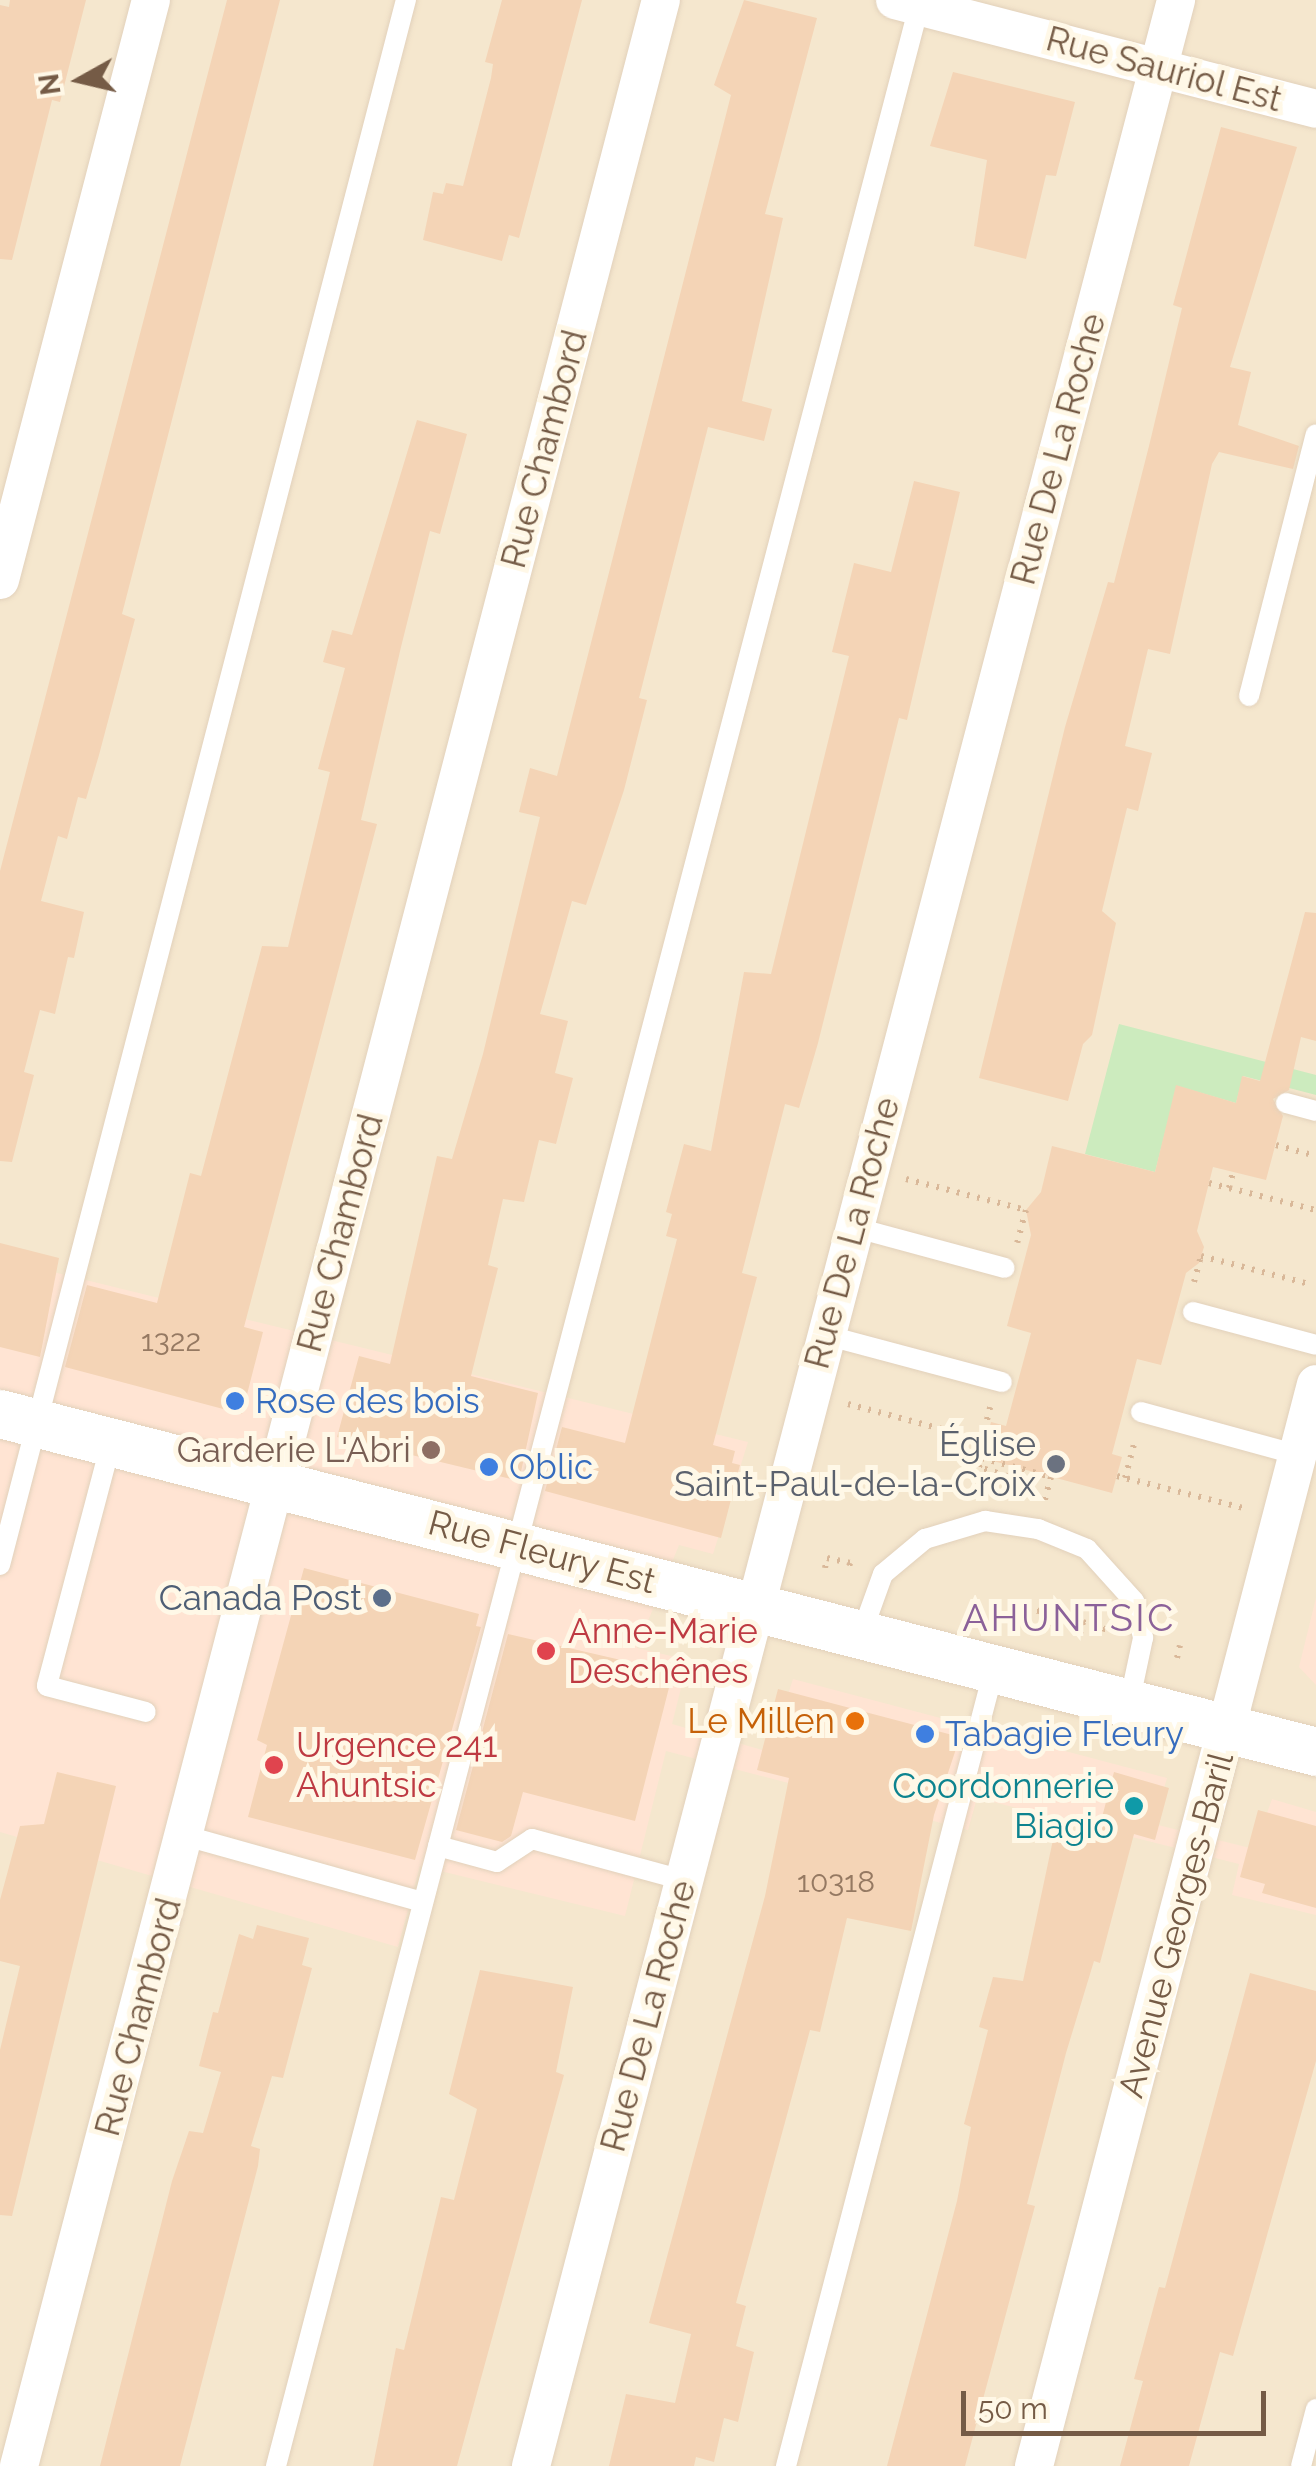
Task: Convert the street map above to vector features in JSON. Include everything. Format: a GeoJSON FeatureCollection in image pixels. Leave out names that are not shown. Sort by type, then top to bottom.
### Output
{"type":"FeatureCollection","features":[{"type":"Feature","properties":{"kind":"street"},"geometry":{"type":"LineString","coordinates":[[0,580],[151,0]]}},
{"type":"Feature","properties":{"kind":"street","name":"Rue Chambord"},"geometry":{"type":"LineString","coordinates":[[19,2466],[186,1836],[660,0]]}},
{"type":"Feature","properties":{"kind":"street","name":"Rue De La Roche"},"geometry":{"type":"LineString","coordinates":[[531,2466],[1176,0]]}},
{"type":"Feature","properties":{"kind":"street","name":"Rue Sauriol Est"},"geometry":{"type":"LineString","coordinates":[[907,3],[1316,109]]}},
{"type":"Feature","properties":{"kind":"street","name":"Avenue Georges-Baril"},"geometry":{"type":"LineString","coordinates":[[1034,2466],[1316,1384]]}},
{"type":"Feature","properties":{"kind":"street","name":"Rue Fleury Est"},"geometry":{"type":"LineString","coordinates":[[18,1419],[1316,1752]]}},
{"type":"Feature","properties":{"kind":"lane"},"geometry":{"type":"LineString","coordinates":[[0,1565],[18,1419],[406,0]]}},
{"type":"Feature","properties":{"kind":"lane"},"geometry":{"type":"LineString","coordinates":[[276,2466],[517,1545],[907,3]]}},
{"type":"Feature","properties":{"kind":"lane"},"geometry":{"type":"LineString","coordinates":[[1249,696],[1316,434]]}},
{"type":"Feature","properties":{"kind":"lane"},"geometry":{"type":"LineString","coordinates":[[1286,1103],[1316,1111]]}},
{"type":"Feature","properties":{"kind":"lane"},"geometry":{"type":"LineString","coordinates":[[853,1227],[1005,1268]]}},
{"type":"Feature","properties":{"kind":"lane"},"geometry":{"type":"LineString","coordinates":[[1193,1312],[1316,1345]]}},
{"type":"Feature","properties":{"kind":"lane"},"geometry":{"type":"LineString","coordinates":[[825,1334],[1002,1382]]}},
{"type":"Feature","properties":{"kind":"lane"},"geometry":{"type":"LineString","coordinates":[[1140,1412],[1298,1454]]}},
{"type":"Feature","properties":{"kind":"lane"},"geometry":{"type":"LineString","coordinates":[[111,1443],[48,1686],[146,1712]]}},
{"type":"Feature","properties":{"kind":"lane"},"geometry":{"type":"LineString","coordinates":[[861,1635],[883,1574],[925,1539],[986,1521],[1038,1529],[1087,1549],[1134,1601],[1144,1638],[1129,1704]]}},
{"type":"Feature","properties":{"kind":"lane"},"geometry":{"type":"LineString","coordinates":[[786,2466],[994,1668]]}},
{"type":"Feature","properties":{"kind":"lane"},"geometry":{"type":"LineString","coordinates":[[186,1836],[423,1902]]}},
{"type":"Feature","properties":{"kind":"lane"},"geometry":{"type":"LineString","coordinates":[[438,1846],[497,1862],[532,1839],[684,1880]]}},
{"type":"Feature","properties":{"kind":"lane"},"geometry":{"type":"LineString","coordinates":[[1301,2466],[1316,2408]]}},
{"type":"Feature","properties":{"kind":"path"},"geometry":{"type":"LineString","coordinates":[[1276,1145],[1316,1156]]}},
{"type":"Feature","properties":{"kind":"path"},"geometry":{"type":"LineString","coordinates":[[1228,1188],[1232,1172]]}},
{"type":"Feature","properties":{"kind":"path"},"geometry":{"type":"LineString","coordinates":[[905,1178],[1026,1210]]}},
{"type":"Feature","properties":{"kind":"path"},"geometry":{"type":"LineString","coordinates":[[1209,1183],[1316,1210]]}},
{"type":"Feature","properties":{"kind":"path"},"geometry":{"type":"LineString","coordinates":[[1201,1256],[1310,1284]]}},
{"type":"Feature","properties":{"kind":"path"},"geometry":{"type":"LineString","coordinates":[[847,1404],[986,1441]]}},
{"type":"Feature","properties":{"kind":"path"},"geometry":{"type":"LineString","coordinates":[[995,1500],[1006,1476],[979,1468],[982,1458],[1051,1476],[1047,1494]]}},
{"type":"Feature","properties":{"kind":"path"},"geometry":{"type":"LineString","coordinates":[[1117,1476],[1251,1510]]}},
{"type":"Feature","properties":{"kind":"path"},"geometry":{"type":"LineString","coordinates":[[825,1568],[827,1558],[838,1560],[850,1563],[848,1573]]}},
{"type":"Feature","properties":{"kind":"path"},"geometry":{"type":"LineString","coordinates":[[1024,1619],[1027,1608],[1052,1614],[1048,1626]]}},
{"type":"Feature","properties":{"kind":"path"},"geometry":{"type":"LineString","coordinates":[[1080,1634],[1084,1622],[1112,1630],[1108,1642]]}},
{"type":"Feature","properties":{"kind":"path"},"geometry":{"type":"LineString","coordinates":[[1177,1658],[1180,1646]]}},
{"type":"Feature","properties":{"kind":"shaded area"},"geometry":{"type":"Polygon","coordinates":[[[0,0],[1316,0],[1316,2466],[0,2466],[0,0]]]}},
{"type":"Feature","properties":{"kind":"shaded area"},"geometry":{"type":"Polygon","coordinates":[[[0,1259],[748,1442],[713,1554],[679,1545],[637,1648],[688,1660],[672,1724],[769,1752],[793,1679],[1167,1778],[1154,1824],[1254,1849],[1272,1799],[1316,1812],[1316,1915],[1232,1895],[1239,1864],[977,1798],[968,1830],[666,1751],[625,1916],[420,1866],[398,1947],[0,1832],[0,1259]]]}},
{"type":"Feature","properties":{"kind":"shaded area"},"geometry":{"type":"Polygon","coordinates":[[[1316,1598],[1316,1685],[1299,1667],[1316,1598]]]}},
{"type":"Feature","properties":{"kind":"green space"},"geometry":{"type":"Polygon","coordinates":[[[1119,1024],[1316,1075],[1316,1095],[1243,1076],[1236,1103],[1177,1086],[1155,1172],[1085,1154],[1119,1024]]]}},
{"type":"Feature","properties":{"kind":"building"},"geometry":{"type":"Polygon","coordinates":[[[10,0],[86,0],[60,102],[52,100],[12,260],[0,259],[0,5],[9,7],[10,0]]]}},
{"type":"Feature","properties":{"kind":"building"},"geometry":{"type":"Polygon","coordinates":[[[227,0],[280,0],[122,614],[135,619],[99,755],[86,799],[78,797],[67,839],[58,836],[41,901],[84,912],[74,958],[68,957],[55,1014],[40,1010],[24,1072],[34,1075],[12,1162],[0,1161],[0,871],[227,0]]]}},
{"type":"Feature","properties":{"kind":"building"},"geometry":{"type":"Polygon","coordinates":[[[502,0],[582,0],[519,238],[509,235],[502,261],[423,240],[433,192],[443,194],[446,183],[463,186],[491,78],[493,64],[485,62],[502,0]]]}},
{"type":"Feature","properties":{"kind":"building"},"geometry":{"type":"Polygon","coordinates":[[[744,0],[817,18],[765,214],[783,218],[742,401],[772,409],[764,441],[708,427],[639,698],[647,700],[624,790],[586,905],[572,901],[540,1014],[568,1021],[555,1073],[573,1078],[556,1144],[539,1140],[524,1202],[503,1199],[488,1265],[498,1268],[471,1376],[538,1393],[519,1481],[337,1437],[359,1356],[390,1364],[437,1156],[452,1159],[483,1054],[540,817],[519,812],[530,768],[557,776],[731,95],[714,85],[744,0]]]}},
{"type":"Feature","properties":{"kind":"building"},"geometry":{"type":"Polygon","coordinates":[[[953,72],[1075,102],[1056,176],[1046,175],[1026,259],[974,246],[987,160],[930,146],[953,72]]]}},
{"type":"Feature","properties":{"kind":"building"},"geometry":{"type":"Polygon","coordinates":[[[1221,127],[1297,147],[1230,367],[1251,372],[1238,425],[1299,446],[1293,469],[1219,452],[1212,464],[1170,654],[1148,649],[1125,746],[1152,753],[1138,811],[1127,808],[1102,911],[1116,923],[1092,1035],[1083,1044],[1068,1101],[979,1078],[1065,727],[1108,582],[1114,583],[1149,446],[1182,308],[1173,305],[1221,127]]]}},
{"type":"Feature","properties":{"kind":"building"},"geometry":{"type":"Polygon","coordinates":[[[417,420],[467,434],[440,534],[430,531],[401,647],[361,820],[377,824],[244,1327],[263,1332],[242,1414],[65,1367],[87,1285],[157,1303],[190,1173],[201,1176],[262,946],[288,947],[330,772],[318,769],[345,668],[323,662],[332,630],[352,635],[417,420]]]}},
{"type":"Feature","properties":{"kind":"building"},"geometry":{"type":"Polygon","coordinates":[[[914,481],[960,492],[907,720],[899,718],[818,1043],[799,1108],[785,1104],[742,1273],[757,1277],[713,1445],[735,1451],[732,1463],[740,1465],[721,1538],[545,1491],[562,1427],[625,1443],[677,1239],[666,1236],[672,1214],[666,1212],[684,1144],[711,1151],[744,972],[771,974],[849,656],[832,652],[854,563],[891,572],[914,481]]]}},
{"type":"Feature","properties":{"kind":"building"},"geometry":{"type":"Polygon","coordinates":[[[1305,912],[1316,913],[1316,1041],[1301,1037],[1289,1090],[1273,1099],[1283,1116],[1266,1180],[1213,1167],[1197,1231],[1204,1247],[1199,1263],[1186,1273],[1161,1365],[1137,1359],[1112,1454],[1122,1457],[1112,1493],[982,1458],[991,1422],[1006,1426],[1031,1333],[1007,1326],[1031,1235],[1026,1210],[1041,1192],[1052,1146],[1155,1172],[1176,1085],[1236,1103],[1242,1076],[1260,1081],[1305,912]]]}},
{"type":"Feature","properties":{"kind":"building"},"geometry":{"type":"Polygon","coordinates":[[[0,1243],[59,1258],[40,1357],[0,1347],[0,1243]]]}},
{"type":"Feature","properties":{"kind":"building"},"geometry":{"type":"Polygon","coordinates":[[[304,1568],[479,1614],[476,1626],[481,1627],[415,1860],[248,1817],[267,1745],[257,1740],[304,1568]]]}},
{"type":"Feature","properties":{"kind":"building"},"geometry":{"type":"Polygon","coordinates":[[[508,1634],[673,1672],[635,1821],[523,1792],[511,1836],[502,1842],[456,1830],[508,1634]]]}},
{"type":"Feature","properties":{"kind":"building"},"geometry":{"type":"Polygon","coordinates":[[[778,1689],[960,1737],[934,1815],[911,1931],[847,1918],[820,2032],[810,2030],[736,2303],[746,2306],[736,2346],[754,2352],[738,2422],[724,2418],[714,2462],[696,2457],[694,2466],[609,2466],[626,2394],[675,2403],[691,2334],[649,2323],[765,1896],[789,1778],[757,1770],[778,1689]]]}},
{"type":"Feature","properties":{"kind":"building"},"geometry":{"type":"Polygon","coordinates":[[[57,1772],[116,1786],[12,2216],[0,2215],[0,2050],[20,1966],[0,1961],[0,1900],[20,1826],[44,1824],[57,1772]]]}},
{"type":"Feature","properties":{"kind":"building"},"geometry":{"type":"Polygon","coordinates":[[[1114,1772],[1169,1788],[1155,1840],[1134,1834],[1100,1963],[1094,1961],[1066,2053],[1027,2204],[1035,2206],[965,2466],[887,2466],[957,2201],[971,2127],[964,2124],[988,2030],[979,2027],[993,1977],[1023,1981],[1054,1835],[1083,1843],[1085,1833],[1097,1836],[1114,1772]]]}},
{"type":"Feature","properties":{"kind":"building"},"geometry":{"type":"Polygon","coordinates":[[[1258,1810],[1316,1826],[1316,1908],[1262,1893],[1265,1884],[1240,1877],[1258,1810]]]}},
{"type":"Feature","properties":{"kind":"building"},"geometry":{"type":"Polygon","coordinates":[[[257,1925],[309,1938],[302,1965],[312,1968],[283,2078],[272,2076],[251,2146],[260,2149],[258,2166],[180,2466],[100,2466],[172,2181],[189,2131],[203,2133],[221,2072],[199,2066],[213,2012],[218,2013],[239,1934],[253,1939],[257,1925]]]}},
{"type":"Feature","properties":{"kind":"building"},"geometry":{"type":"Polygon","coordinates":[[[480,1970],[573,1987],[556,2072],[564,2075],[457,2466],[373,2466],[396,2348],[404,2350],[441,2197],[454,2200],[477,2109],[449,2094],[480,1970]]]}},
{"type":"Feature","properties":{"kind":"building"},"geometry":{"type":"Polygon","coordinates":[[[1250,1973],[1316,1991],[1316,2061],[1233,2356],[1220,2352],[1189,2466],[1120,2466],[1143,2381],[1134,2379],[1159,2287],[1165,2288],[1250,1973]]]}},
{"type":"Feature","properties":{"kind":"place","name":"Rose des bois"},"geometry":{"type":"Point","coordinates":[235,1401]}},
{"type":"Feature","properties":{"kind":"place","name":"Garderie L'Abri"},"geometry":{"type":"Point","coordinates":[431,1450]}},
{"type":"Feature","properties":{"kind":"place","name":"Église Saint-Paul-de-la-Croix"},"geometry":{"type":"Point","coordinates":[1056,1464]}},
{"type":"Feature","properties":{"kind":"place","name":"Oblic"},"geometry":{"type":"Point","coordinates":[489,1467]}},
{"type":"Feature","properties":{"kind":"place","name":"Canada Post"},"geometry":{"type":"Point","coordinates":[382,1598]}},
{"type":"Feature","properties":{"kind":"place","name":"Anne-Marie Deschênes"},"geometry":{"type":"Point","coordinates":[546,1651]}},
{"type":"Feature","properties":{"kind":"place","name":"Le Millen"},"geometry":{"type":"Point","coordinates":[855,1721]}},
{"type":"Feature","properties":{"kind":"place","name":"Tabagie Fleury"},"geometry":{"type":"Point","coordinates":[925,1734]}},
{"type":"Feature","properties":{"kind":"place","name":"Urgence 241 Ahuntsic"},"geometry":{"type":"Point","coordinates":[274,1765]}},
{"type":"Feature","properties":{"kind":"place","name":"Coordonnerie Biagio"},"geometry":{"type":"Point","coordinates":[1134,1806]}},
{"type":"Feature","properties":{"kind":"district","name":"AHUNTSIC"},"geometry":{"type":"Point","coordinates":[1069,1618]}}]}
